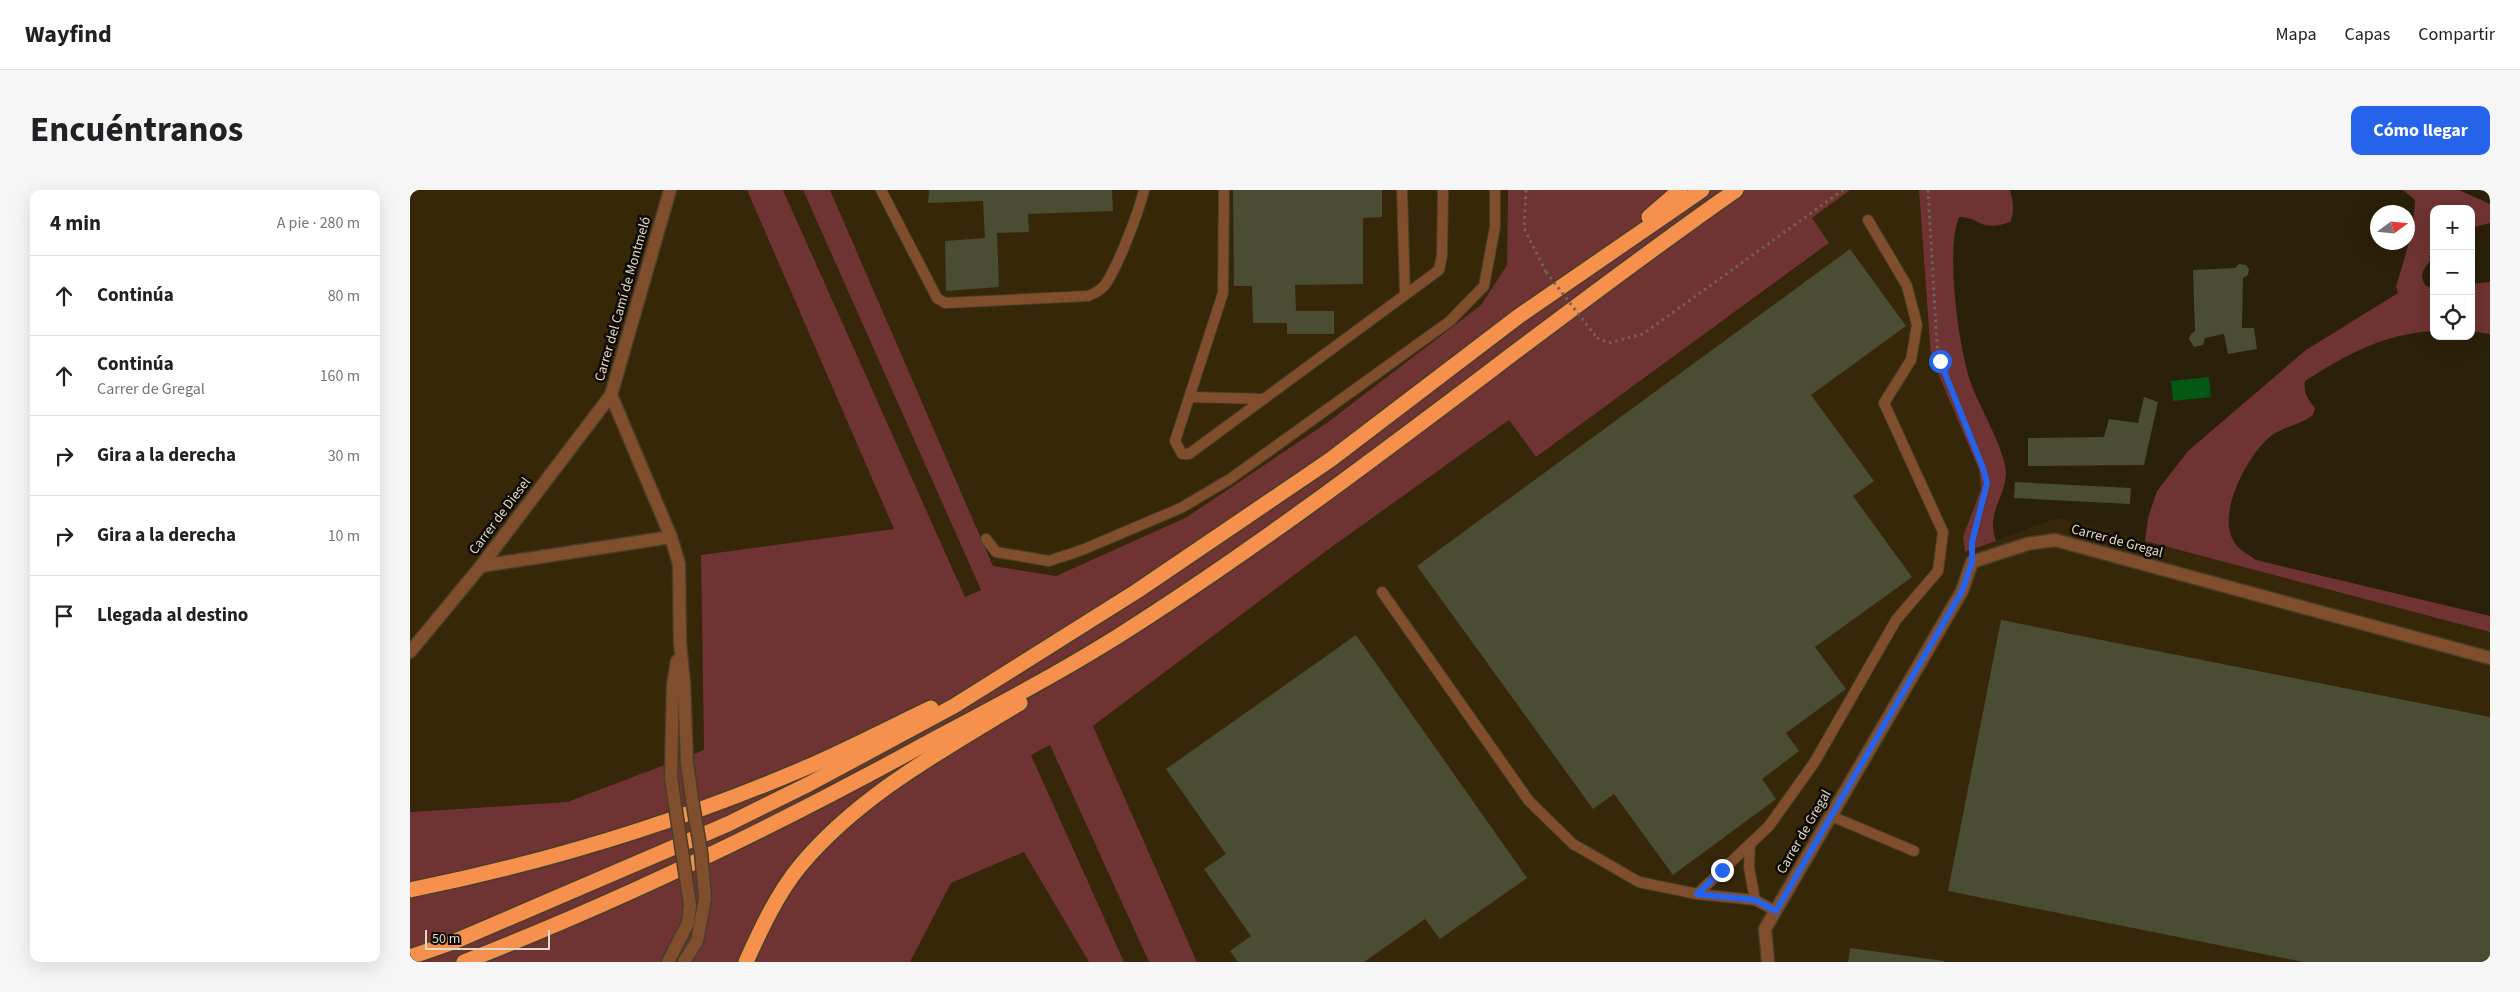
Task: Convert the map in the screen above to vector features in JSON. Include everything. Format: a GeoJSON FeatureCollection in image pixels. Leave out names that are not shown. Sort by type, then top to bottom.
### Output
{"type":"FeatureCollection","features":[{"type":"Feature","properties":{"kind":"highway"},"geometry":{"type":"LineString","coordinates":[[1603,259],[1680,190]]}},
{"type":"Feature","properties":{"kind":"highway"},"geometry":{"type":"LineString","coordinates":[[410,958],[460,939],[728,824],[809,784],[954,706],[1137,591],[1330,460],[1518,316],[1702,190]]}},
{"type":"Feature","properties":{"kind":"highway"},"geometry":{"type":"LineString","coordinates":[[746,962],[779,896],[800,866],[831,834],[894,782],[1056,681],[1113,639],[1202,580],[1343,480],[1506,357],[1736,190]]}},
{"type":"Feature","properties":{"kind":"highway"},"geometry":{"type":"LineString","coordinates":[[464,962],[554,927],[735,844],[940,736],[1113,639]]}},
{"type":"Feature","properties":{"kind":"highway"},"geometry":{"type":"LineString","coordinates":[[410,890],[516,866],[650,825],[721,800],[805,768],[1022,662]]}},
{"type":"Feature","properties":{"kind":"street","name":"Carrer del Camí de Montmeló"},"geometry":{"type":"LineString","coordinates":[[670,190],[611,395],[671,536],[679,564],[681,582],[680,643],[684,683],[687,763],[702,860],[705,899],[697,941],[684,962]]}},
{"type":"Feature","properties":{"kind":"street","name":"Carrer de Diesel"},"geometry":{"type":"LineString","coordinates":[[410,652],[481,566],[611,395]]}},
{"type":"Feature","properties":{"kind":"street"},"geometry":{"type":"LineString","coordinates":[[481,566],[671,536]]}},
{"type":"Feature","properties":{"kind":"street","name":"Carrer de Gregal"},"geometry":{"type":"LineString","coordinates":[[1768,962],[1765,929],[1962,591],[1972,562],[2027,544],[2055,540],[2490,658]]}},
{"type":"Feature","properties":{"kind":"street","name":"Carrer del Camí de Montmeló"},"geometry":{"type":"LineString","coordinates":[[668,962],[688,923],[690,905],[671,778],[673,685],[680,643]]}},
{"type":"Feature","properties":{"kind":"lane"},"geometry":{"type":"LineString","coordinates":[[881,190],[937,298],[945,303],[1088,296],[1098,292],[1107,283],[1135,218],[1144,190]]}},
{"type":"Feature","properties":{"kind":"lane"},"geometry":{"type":"LineString","coordinates":[[1224,190],[1223,292],[1175,441],[1182,454],[1188,454],[1439,270],[1442,255],[1442,190]]}},
{"type":"Feature","properties":{"kind":"lane"},"geometry":{"type":"LineString","coordinates":[[1402,190],[1405,295]]}},
{"type":"Feature","properties":{"kind":"lane"},"geometry":{"type":"LineString","coordinates":[[986,539],[996,552],[1049,561],[1082,550],[1181,508],[1230,479],[1450,321],[1484,286],[1495,227],[1495,190]]}},
{"type":"Feature","properties":{"kind":"lane"},"geometry":{"type":"LineString","coordinates":[[1697,894],[1769,826],[1814,763],[1896,620],[1938,571],[1943,532],[1884,403],[1911,360],[1917,325],[1907,286],[1868,220]]}},
{"type":"Feature","properties":{"kind":"lane"},"geometry":{"type":"LineString","coordinates":[[1190,397],[1264,399]]}},
{"type":"Feature","properties":{"kind":"lane"},"geometry":{"type":"LineString","coordinates":[[1382,592],[1529,801],[1573,844],[1639,882],[1697,894],[1755,900],[1776,911]]}},
{"type":"Feature","properties":{"kind":"lane"},"geometry":{"type":"LineString","coordinates":[[1831,816],[1914,851]]}},
{"type":"Feature","properties":{"kind":"lane"},"geometry":{"type":"LineString","coordinates":[[1750,844],[1749,867],[1755,900]]}},
{"type":"Feature","properties":{"kind":"path"},"geometry":{"type":"LineString","coordinates":[[1526,190],[1524,228],[1546,272],[1597,338],[1609,344],[1643,334],[1843,190]]}},
{"type":"Feature","properties":{"kind":"path"},"geometry":{"type":"LineString","coordinates":[[1928,190],[1937,345],[1940,361],[1983,468],[1987,483],[1972,542],[1972,562]]}},
{"type":"Feature","properties":{"kind":"shaded area"},"geometry":{"type":"Polygon","coordinates":[[[410,190],[747,190],[895,529],[702,555],[704,750],[567,802],[410,812],[410,190]]]}},
{"type":"Feature","properties":{"kind":"shaded area"},"geometry":{"type":"Polygon","coordinates":[[[747,190],[783,190],[965,597],[981,590],[803,190],[830,190],[993,566],[1056,576],[1187,517],[1328,422],[1481,305],[1507,265],[1508,190],[1850,190],[1812,218],[1829,243],[1536,457],[1509,420],[1329,549],[1093,726],[1197,962],[1149,962],[1050,745],[1031,755],[1124,962],[1089,962],[1024,852],[951,883],[910,962],[410,962],[410,812],[567,802],[704,750],[701,555],[894,529],[747,190]]]}},
{"type":"Feature","properties":{"kind":"shaded area"},"geometry":{"type":"Polygon","coordinates":[[[783,190],[803,190],[981,590],[965,597],[783,190]]]}},
{"type":"Feature","properties":{"kind":"shaded area"},"geometry":{"type":"Polygon","coordinates":[[[830,190],[1508,190],[1507,265],[1481,305],[1328,422],[1187,517],[1056,576],[993,566],[830,190]]]}},
{"type":"Feature","properties":{"kind":"shaded area"},"geometry":{"type":"Polygon","coordinates":[[[1850,190],[1919,190],[1931,357],[1979,470],[1981,489],[1963,537],[1966,551],[2058,518],[2490,632],[2490,962],[1197,962],[1093,726],[1329,549],[1509,420],[1536,457],[1829,244],[1812,218],[1850,190]]]}},
{"type":"Feature","properties":{"kind":"shaded area"},"geometry":{"type":"Polygon","coordinates":[[[1919,190],[2010,190],[2013,202],[2013,214],[2010,222],[1992,226],[1959,217],[1955,233],[1953,253],[1955,301],[1967,370],[2002,455],[2006,475],[2005,484],[1994,515],[1993,531],[1996,541],[1965,552],[1963,537],[1981,489],[1979,470],[1931,357],[1919,190]]]}},
{"type":"Feature","properties":{"kind":"shaded area"},"geometry":{"type":"Polygon","coordinates":[[[2403,190],[2459,190],[2490,204],[2490,223],[2475,227],[2475,205],[2430,205],[2430,260],[2422,276],[2426,286],[2430,287],[2430,331],[2399,336],[2366,347],[2335,362],[2305,381],[2305,392],[2315,408],[2313,415],[2272,435],[2254,455],[2245,468],[2232,499],[2229,528],[2237,546],[2256,560],[2490,616],[2490,632],[2145,541],[2148,518],[2157,491],[2188,451],[2306,350],[2398,293],[2396,286],[2407,250],[2415,250],[2415,200],[2403,190]]]}},
{"type":"Feature","properties":{"kind":"shaded area"},"geometry":{"type":"Polygon","coordinates":[[[2490,282],[2490,334],[2475,332],[2475,284],[2490,282]]]}},
{"type":"Feature","properties":{"kind":"shaded area"},"geometry":{"type":"Polygon","coordinates":[[[2209,377],[2211,397],[2173,401],[2171,381],[2209,377]]]}},
{"type":"Feature","properties":{"kind":"shaded area"},"geometry":{"type":"Polygon","coordinates":[[[1050,745],[1149,962],[1124,962],[1031,755],[1050,745]]]}},
{"type":"Feature","properties":{"kind":"shaded area"},"geometry":{"type":"Polygon","coordinates":[[[1024,852],[1089,962],[910,962],[951,883],[1024,852]]]}},
{"type":"Feature","properties":{"kind":"building"},"geometry":{"type":"Polygon","coordinates":[[[929,190],[1112,190],[1113,211],[1028,214],[1029,232],[997,233],[999,287],[946,291],[945,241],[985,238],[983,201],[928,203],[929,190]]]}},
{"type":"Feature","properties":{"kind":"building"},"geometry":{"type":"Polygon","coordinates":[[[1233,190],[1382,190],[1382,217],[1363,218],[1363,284],[1295,285],[1296,311],[1334,311],[1334,334],[1287,334],[1287,323],[1253,323],[1252,286],[1234,286],[1233,190]]]}},
{"type":"Feature","properties":{"kind":"building"},"geometry":{"type":"Polygon","coordinates":[[[1850,249],[1906,326],[1811,395],[1874,481],[1853,496],[1912,577],[1815,647],[1846,689],[1786,733],[1799,751],[1762,779],[1776,799],[1673,875],[1614,794],[1593,809],[1417,566],[1850,249]]]}},
{"type":"Feature","properties":{"kind":"building"},"geometry":{"type":"Polygon","coordinates":[[[2239,264],[2246,265],[2249,269],[2248,275],[2243,278],[2242,328],[2254,328],[2257,349],[2228,354],[2224,334],[2205,338],[2203,345],[2194,347],[2189,339],[2195,331],[2193,270],[2235,268],[2239,264]]]}},
{"type":"Feature","properties":{"kind":"building"},"geometry":{"type":"Polygon","coordinates":[[[2144,397],[2158,402],[2144,465],[2028,466],[2028,438],[2104,437],[2109,419],[2138,423],[2144,397]]]}},
{"type":"Feature","properties":{"kind":"building"},"geometry":{"type":"Polygon","coordinates":[[[2015,482],[2131,488],[2130,504],[2014,498],[2015,482]]]}},
{"type":"Feature","properties":{"kind":"building"},"geometry":{"type":"Polygon","coordinates":[[[2001,620],[2490,717],[2490,962],[2303,962],[1948,891],[2001,620]]]}},
{"type":"Feature","properties":{"kind":"building"},"geometry":{"type":"Polygon","coordinates":[[[1356,635],[1527,878],[1440,939],[1425,919],[1364,962],[1238,962],[1230,951],[1251,936],[1204,869],[1226,854],[1166,769],[1356,635]]]}},
{"type":"Feature","properties":{"kind":"building"},"geometry":{"type":"Polygon","coordinates":[[[1850,948],[1944,961],[1944,962],[1848,962],[1850,948]]]}},
{"type":"Feature","properties":{"kind":"route"},"geometry":{"type":"LineString","coordinates":[[1722,870],[1697,894],[1755,900],[1776,911],[1962,591],[1972,562],[1972,542],[1984,502],[1987,483],[1983,468],[1940,361]]}}]}
